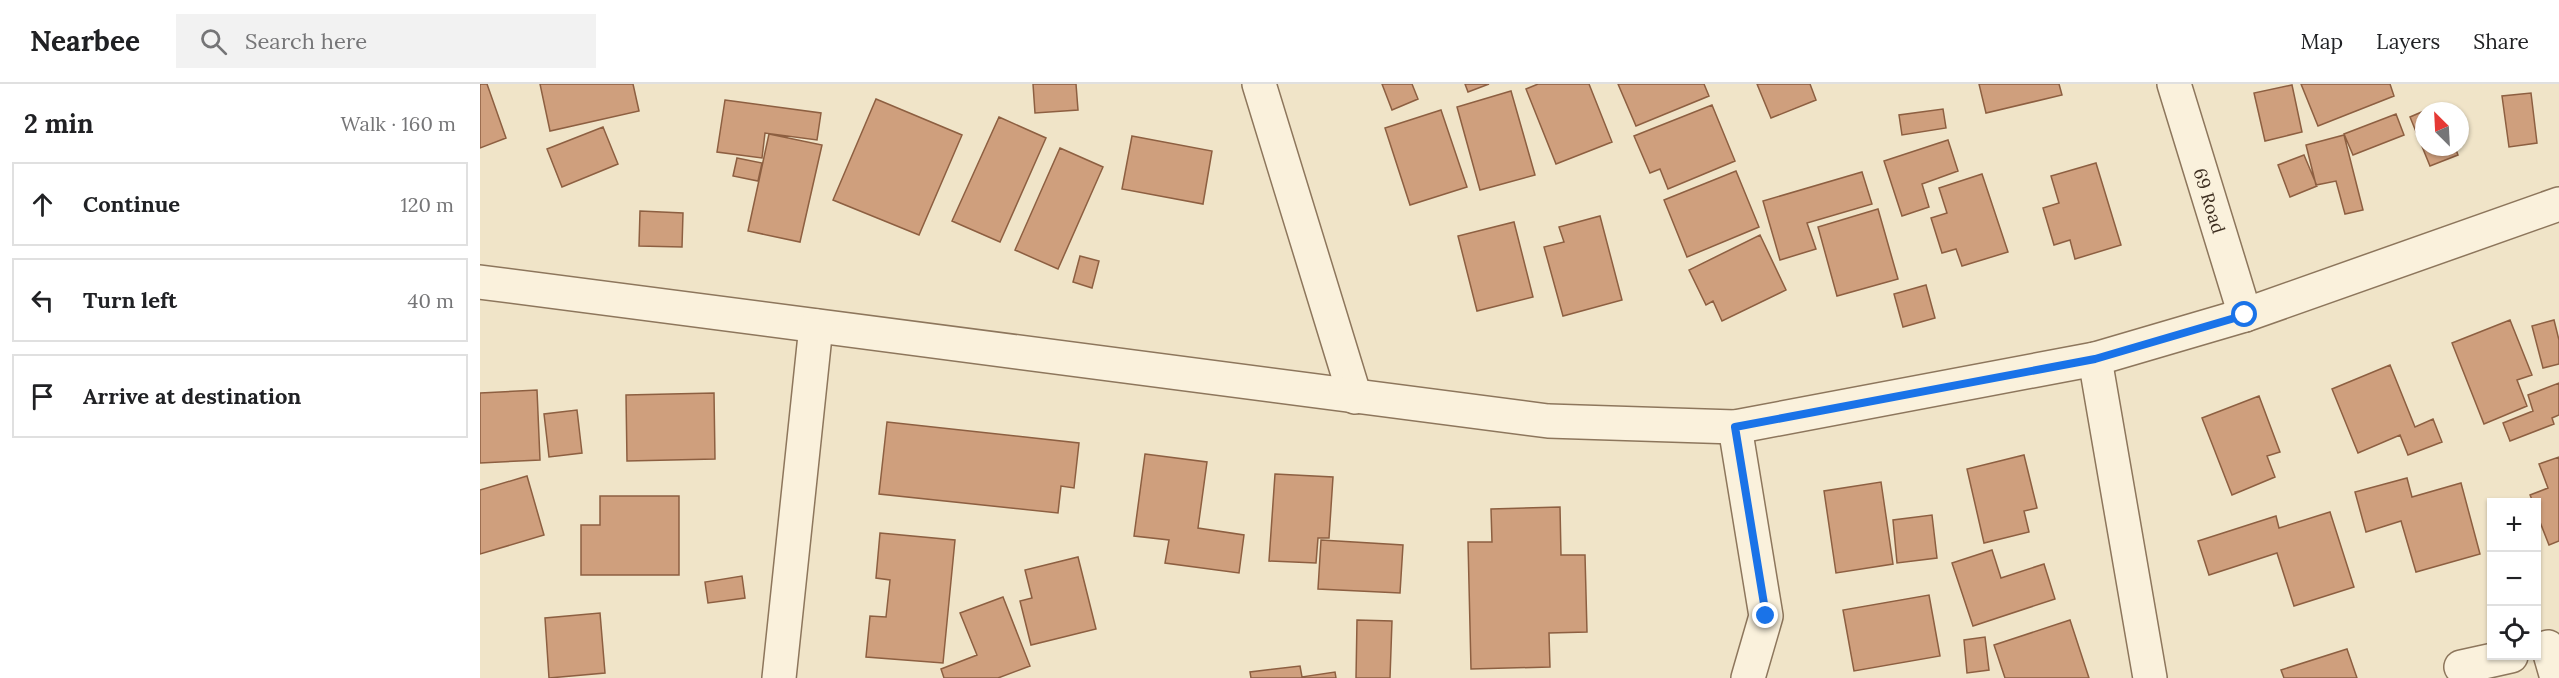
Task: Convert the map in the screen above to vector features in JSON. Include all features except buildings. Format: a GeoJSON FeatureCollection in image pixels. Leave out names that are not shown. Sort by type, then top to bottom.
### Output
{"type":"FeatureCollection","features":[{"type":"Feature","properties":{"kind":"street"},"geometry":{"type":"LineString","coordinates":[[1259,84],[1355,397]]}},
{"type":"Feature","properties":{"kind":"street","name":"69 Road"},"geometry":{"type":"LineString","coordinates":[[2174,84],[2245,315]]}},
{"type":"Feature","properties":{"kind":"street"},"geometry":{"type":"LineString","coordinates":[[480,282],[1548,421],[1735,427],[2095,359],[2245,315],[2559,204]]}},
{"type":"Feature","properties":{"kind":"street"},"geometry":{"type":"LineString","coordinates":[[779,678],[816,326]]}},
{"type":"Feature","properties":{"kind":"street"},"geometry":{"type":"LineString","coordinates":[[2095,359],[2150,678]]}},
{"type":"Feature","properties":{"kind":"street"},"geometry":{"type":"LineString","coordinates":[[1735,427],[1766,616],[1748,678]]}},
{"type":"Feature","properties":{"kind":"street"},"geometry":{"type":"LineString","coordinates":[[2461,667],[2493,660]]}},
{"type":"Feature","properties":{"kind":"route"},"geometry":{"type":"LineString","coordinates":[[1766,616],[1735,427],[2095,359],[2245,315]]}}]}
